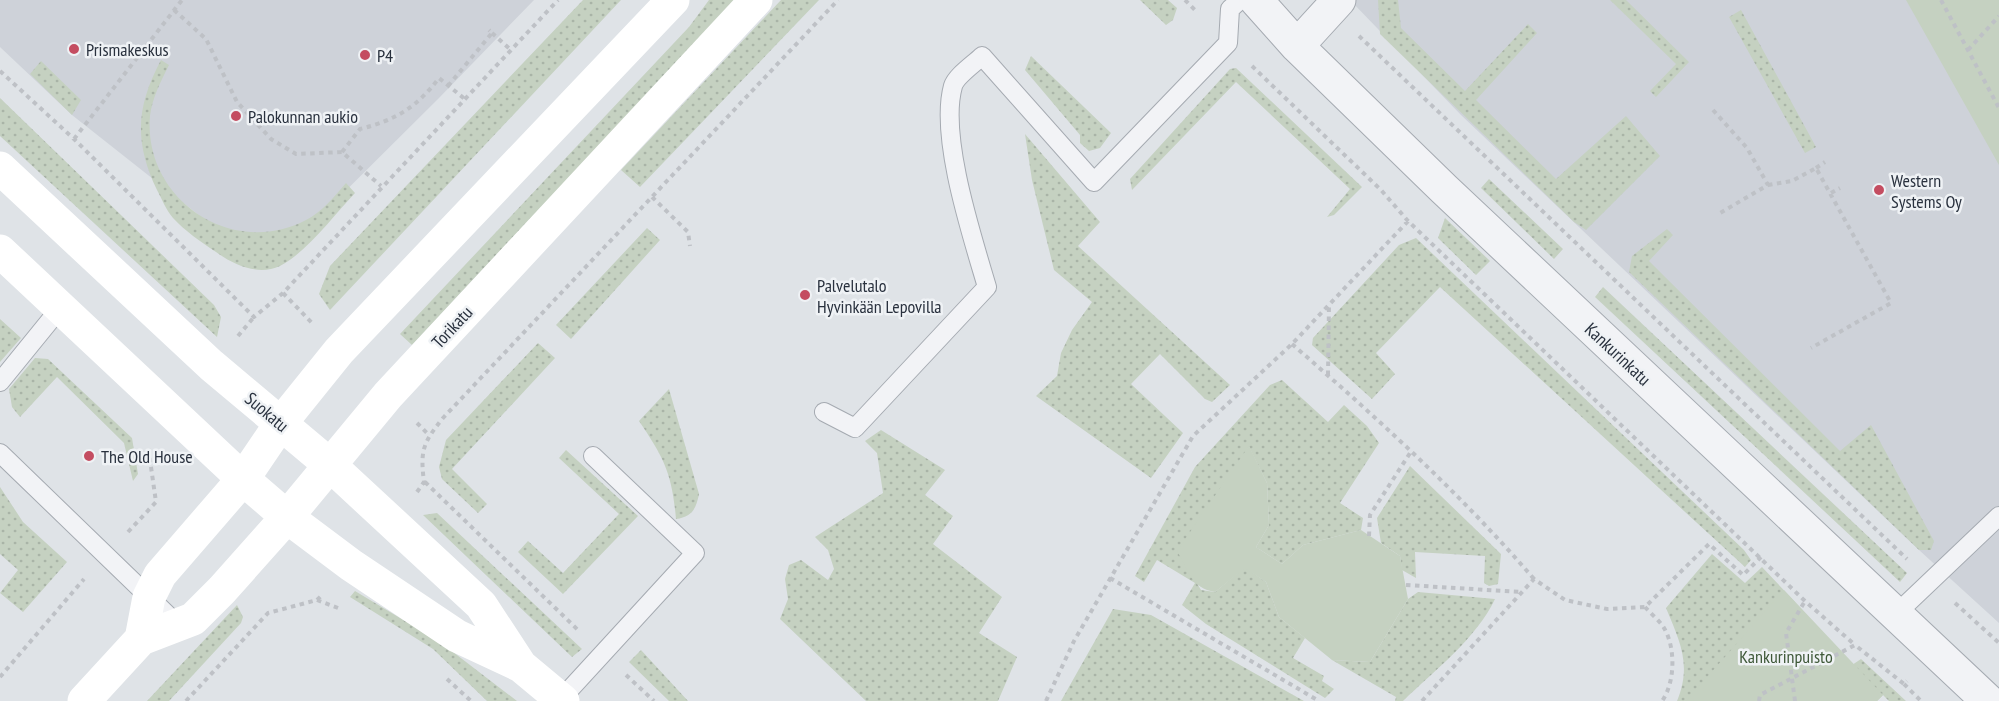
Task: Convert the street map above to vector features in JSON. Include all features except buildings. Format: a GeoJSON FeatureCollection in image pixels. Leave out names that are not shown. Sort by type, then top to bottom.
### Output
{"type":"FeatureCollection","features":[{"type":"Feature","properties":{"kind":"street"},"geometry":{"type":"LineString","coordinates":[[141,639],[149,597],[160,575],[243,479],[280,423],[339,351],[673,0]]}},
{"type":"Feature","properties":{"kind":"street","name":"Torikatu"},"geometry":{"type":"LineString","coordinates":[[84,701],[141,639],[193,619],[222,590],[287,517],[388,395],[756,0]]}},
{"type":"Feature","properties":{"kind":"street","name":"Kankurinkatu"},"geometry":{"type":"LineString","coordinates":[[1256,0],[1297,46],[1444,189],[1988,701]]}},
{"type":"Feature","properties":{"kind":"street"},"geometry":{"type":"LineString","coordinates":[[1297,46],[1336,3]]}},
{"type":"Feature","properties":{"kind":"street","name":"Suokatu"},"geometry":{"type":"LineString","coordinates":[[0,168],[211,365],[330,465],[481,605],[521,666]]}},
{"type":"Feature","properties":{"kind":"street","name":"Suokatu"},"geometry":{"type":"LineString","coordinates":[[0,251],[243,479],[287,517],[351,565],[458,636],[521,666],[562,700]]}},
{"type":"Feature","properties":{"kind":"lane"},"geometry":{"type":"LineString","coordinates":[[824,412],[855,428],[987,286],[960,194],[949,117],[953,84],[982,56],[1094,182],[1228,43],[1230,9],[1240,0]]}},
{"type":"Feature","properties":{"kind":"lane"},"geometry":{"type":"LineString","coordinates":[[0,382],[61,307]]}},
{"type":"Feature","properties":{"kind":"lane"},"geometry":{"type":"LineString","coordinates":[[0,453],[179,626]]}},
{"type":"Feature","properties":{"kind":"lane"},"geometry":{"type":"LineString","coordinates":[[562,700],[695,553],[593,456]]}},
{"type":"Feature","properties":{"kind":"lane"},"geometry":{"type":"LineString","coordinates":[[1896,614],[1929,580],[1999,516]]}},
{"type":"Feature","properties":{"kind":"path"},"geometry":{"type":"LineString","coordinates":[[74,140],[182,0]]}},
{"type":"Feature","properties":{"kind":"path"},"geometry":{"type":"LineString","coordinates":[[0,71],[74,140],[254,317],[283,293],[558,0]]}},
{"type":"Feature","properties":{"kind":"path"},"geometry":{"type":"LineString","coordinates":[[654,701],[424,482],[421,454],[436,426],[838,0]]}},
{"type":"Feature","properties":{"kind":"path"},"geometry":{"type":"LineString","coordinates":[[1185,0],[1381,190],[1408,221],[1761,556],[1805,601],[1921,701]]}},
{"type":"Feature","properties":{"kind":"path"},"geometry":{"type":"LineString","coordinates":[[1941,0],[1999,108]]}},
{"type":"Feature","properties":{"kind":"path"},"geometry":{"type":"LineString","coordinates":[[1336,3],[1380,58],[1929,580],[1999,643]]}},
{"type":"Feature","properties":{"kind":"path"},"geometry":{"type":"LineString","coordinates":[[174,10],[206,39],[237,102],[271,139],[296,153],[342,152],[381,186]]}},
{"type":"Feature","properties":{"kind":"path"},"geometry":{"type":"LineString","coordinates":[[1968,50],[1999,16]]}},
{"type":"Feature","properties":{"kind":"path"},"geometry":{"type":"LineString","coordinates":[[448,86],[490,31],[512,51]]}},
{"type":"Feature","properties":{"kind":"path"},"geometry":{"type":"LineString","coordinates":[[342,152],[360,129],[384,123],[408,111],[439,78],[466,100]]}},
{"type":"Feature","properties":{"kind":"path"},"geometry":{"type":"LineString","coordinates":[[1713,110],[1747,148],[1768,185]]}},
{"type":"Feature","properties":{"kind":"path"},"geometry":{"type":"LineString","coordinates":[[1720,213],[1768,185],[1792,181],[1825,162]]}},
{"type":"Feature","properties":{"kind":"path"},"geometry":{"type":"LineString","coordinates":[[1811,348],[1891,303],[1816,168]]}},
{"type":"Feature","properties":{"kind":"path"},"geometry":{"type":"LineString","coordinates":[[1831,193],[1840,188]]}},
{"type":"Feature","properties":{"kind":"path"},"geometry":{"type":"LineString","coordinates":[[1046,701],[1074,641],[1193,436],[1292,344],[1408,221],[1444,189]]}},
{"type":"Feature","properties":{"kind":"path"},"geometry":{"type":"LineString","coordinates":[[652,197],[688,232],[690,246]]}},
{"type":"Feature","properties":{"kind":"path"},"geometry":{"type":"LineString","coordinates":[[1328,376],[1329,304]]}},
{"type":"Feature","properties":{"kind":"path"},"geometry":{"type":"LineString","coordinates":[[1292,344],[1412,450],[1486,523],[1534,579],[1565,600],[1607,609],[1645,607],[1709,544],[1743,575],[1761,556]]}},
{"type":"Feature","properties":{"kind":"path"},"geometry":{"type":"LineString","coordinates":[[0,677],[105,555],[156,502],[146,436]]}},
{"type":"Feature","properties":{"kind":"path"},"geometry":{"type":"LineString","coordinates":[[1369,536],[1370,515],[1412,450]]}},
{"type":"Feature","properties":{"kind":"path"},"geometry":{"type":"LineString","coordinates":[[392,521],[424,482]]}},
{"type":"Feature","properties":{"kind":"path"},"geometry":{"type":"LineString","coordinates":[[186,701],[268,613],[317,600],[351,565]]}},
{"type":"Feature","properties":{"kind":"path"},"geometry":{"type":"LineString","coordinates":[[1110,578],[1319,701]]}},
{"type":"Feature","properties":{"kind":"path"},"geometry":{"type":"LineString","coordinates":[[1422,701],[1534,579]]}},
{"type":"Feature","properties":{"kind":"path"},"geometry":{"type":"LineString","coordinates":[[1406,585],[1521,592]]}},
{"type":"Feature","properties":{"kind":"path"},"geometry":{"type":"LineString","coordinates":[[1795,701],[1790,681],[1786,633],[1805,601]]}},
{"type":"Feature","properties":{"kind":"path"},"geometry":{"type":"LineString","coordinates":[[1645,607],[1664,628],[1673,659],[1668,693],[1662,701]]}},
{"type":"Feature","properties":{"kind":"path"},"geometry":{"type":"LineString","coordinates":[[1904,684],[1971,617]]}},
{"type":"Feature","properties":{"kind":"path"},"geometry":{"type":"LineString","coordinates":[[1754,701],[1760,695],[1855,645]]}},
{"type":"Feature","properties":{"kind":"path"},"geometry":{"type":"LineString","coordinates":[[1759,701],[1760,695]]}},
{"type":"Feature","properties":{"kind":"shaded area"},"geometry":{"type":"Polygon","coordinates":[[[0,0],[534,0],[267,269],[72,115],[0,47],[0,0]]]}},
{"type":"Feature","properties":{"kind":"shaded area"},"geometry":{"type":"Polygon","coordinates":[[[1350,0],[1999,0],[1999,623],[1919,550],[1461,115],[1350,0]]]}},
{"type":"Feature","properties":{"kind":"green space"},"geometry":{"type":"Polygon","coordinates":[[[583,0],[621,0],[330,310],[319,294],[330,266],[583,0]]]}},
{"type":"Feature","properties":{"kind":"green space"},"geometry":{"type":"Polygon","coordinates":[[[709,0],[735,0],[412,345],[400,334],[689,27],[709,0]]]}},
{"type":"Feature","properties":{"kind":"green space"},"geometry":{"type":"Polygon","coordinates":[[[781,0],[819,0],[640,187],[621,170],[781,0]]]}},
{"type":"Feature","properties":{"kind":"green space"},"geometry":{"type":"Polygon","coordinates":[[[1140,0],[1168,0],[1177,8],[1173,20],[1166,25],[1140,0]]]}},
{"type":"Feature","properties":{"kind":"green space"},"geometry":{"type":"Polygon","coordinates":[[[1378,0],[1398,0],[1401,28],[1465,91],[1528,24],[1537,33],[1476,100],[1556,179],[1626,116],[1660,156],[1586,230],[1574,222],[1380,34],[1378,0]]]}},
{"type":"Feature","properties":{"kind":"green space"},"geometry":{"type":"Polygon","coordinates":[[[1610,0],[1626,0],[1689,62],[1656,97],[1650,91],[1676,64],[1610,0]]]}},
{"type":"Feature","properties":{"kind":"green space"},"geometry":{"type":"Polygon","coordinates":[[[1906,0],[1999,0],[1999,165],[1906,0]]]}},
{"type":"Feature","properties":{"kind":"green space"},"geometry":{"type":"Polygon","coordinates":[[[1741,10],[1816,147],[1805,153],[1729,17],[1741,10]]]}},
{"type":"Feature","properties":{"kind":"green space"},"geometry":{"type":"Polygon","coordinates":[[[1031,56],[1111,133],[1100,148],[1089,151],[1080,143],[1080,135],[1025,70],[1031,56]]]}},
{"type":"Feature","properties":{"kind":"green space"},"geometry":{"type":"Polygon","coordinates":[[[161,60],[169,65],[151,109],[152,146],[161,173],[177,196],[198,214],[222,226],[249,232],[278,230],[312,217],[328,204],[346,183],[355,193],[310,243],[290,260],[272,269],[263,270],[238,265],[193,236],[168,212],[144,156],[141,125],[147,93],[161,60]]]}},
{"type":"Feature","properties":{"kind":"green space"},"geometry":{"type":"Polygon","coordinates":[[[41,61],[81,100],[72,115],[30,74],[41,61]]]}},
{"type":"Feature","properties":{"kind":"green space"},"geometry":{"type":"Polygon","coordinates":[[[1236,68],[1362,187],[1334,215],[1327,217],[1350,189],[1236,82],[1132,190],[1130,179],[1230,69],[1236,68]]]}},
{"type":"Feature","properties":{"kind":"green space"},"geometry":{"type":"Polygon","coordinates":[[[0,98],[214,305],[221,317],[217,337],[0,136],[0,98]]]}},
{"type":"Feature","properties":{"kind":"green space"},"geometry":{"type":"Polygon","coordinates":[[[1025,134],[1100,222],[1078,246],[1230,385],[1212,402],[1205,399],[1160,354],[1131,384],[1183,433],[1151,478],[1036,396],[1057,376],[1061,353],[1072,330],[1092,302],[1054,270],[1032,180],[1025,134]]]}},
{"type":"Feature","properties":{"kind":"green space"},"geometry":{"type":"Polygon","coordinates":[[[1489,179],[1563,249],[1554,259],[1481,188],[1489,179]]]}},
{"type":"Feature","properties":{"kind":"green space"},"geometry":{"type":"Polygon","coordinates":[[[1445,218],[1490,261],[1476,275],[1438,238],[1445,218]]]}},
{"type":"Feature","properties":{"kind":"green space"},"geometry":{"type":"Polygon","coordinates":[[[647,228],[660,240],[571,339],[556,325],[647,228]]]}},
{"type":"Feature","properties":{"kind":"green space"},"geometry":{"type":"Polygon","coordinates":[[[1667,229],[1673,235],[1649,261],[1840,451],[1871,425],[1934,541],[1931,550],[1919,550],[1629,272],[1632,256],[1667,229]]]}},
{"type":"Feature","properties":{"kind":"green space"},"geometry":{"type":"Polygon","coordinates":[[[1416,238],[1744,550],[1751,560],[1745,567],[1440,287],[1376,353],[1395,374],[1372,399],[1312,345],[1313,338],[1399,245],[1416,238]]]}},
{"type":"Feature","properties":{"kind":"green space"},"geometry":{"type":"Polygon","coordinates":[[[1603,287],[1907,573],[1900,582],[1595,297],[1603,287]]]}},
{"type":"Feature","properties":{"kind":"green space"},"geometry":{"type":"Polygon","coordinates":[[[0,319],[21,338],[0,362],[0,319]]]}},
{"type":"Feature","properties":{"kind":"green space"},"geometry":{"type":"Polygon","coordinates":[[[538,343],[555,358],[452,469],[487,504],[478,513],[442,479],[439,467],[446,440],[538,343]]]}},
{"type":"Feature","properties":{"kind":"green space"},"geometry":{"type":"Polygon","coordinates":[[[35,358],[48,359],[132,438],[138,474],[133,481],[124,443],[57,377],[20,417],[12,407],[9,389],[35,358]]]}},
{"type":"Feature","properties":{"kind":"green space"},"geometry":{"type":"Polygon","coordinates":[[[1282,380],[1328,422],[1344,405],[1367,426],[1379,443],[1340,503],[1363,518],[1361,530],[1303,545],[1282,564],[1256,547],[1269,525],[1267,483],[1249,447],[1178,551],[1201,590],[1215,592],[1245,567],[1266,582],[1279,617],[1305,638],[1293,658],[1324,676],[1322,681],[1334,689],[1325,698],[1206,624],[1182,605],[1195,583],[1157,560],[1144,582],[1135,576],[1195,467],[1270,385],[1282,380]]]}},
{"type":"Feature","properties":{"kind":"green space"},"geometry":{"type":"Polygon","coordinates":[[[669,389],[699,494],[690,514],[676,519],[672,489],[661,456],[639,421],[669,389]]]}},
{"type":"Feature","properties":{"kind":"green space"},"geometry":{"type":"Polygon","coordinates":[[[881,430],[945,470],[925,495],[953,516],[933,544],[1002,597],[979,633],[1017,657],[998,701],[866,701],[780,619],[788,599],[785,579],[789,565],[801,560],[828,580],[834,569],[828,550],[815,537],[883,493],[877,453],[865,441],[881,430]]]}},
{"type":"Feature","properties":{"kind":"green space"},"geometry":{"type":"Polygon","coordinates":[[[1249,446],[1267,483],[1269,525],[1256,547],[1282,564],[1303,545],[1361,530],[1400,556],[1408,599],[1370,662],[1332,660],[1279,617],[1266,582],[1245,568],[1215,592],[1201,587],[1188,572],[1177,551],[1249,446]]]}},
{"type":"Feature","properties":{"kind":"green space"},"geometry":{"type":"Polygon","coordinates":[[[566,450],[638,516],[563,594],[518,552],[528,541],[563,573],[619,514],[559,458],[566,450]]]}},
{"type":"Feature","properties":{"kind":"green space"},"geometry":{"type":"Polygon","coordinates":[[[1410,466],[1501,554],[1498,584],[1489,586],[1484,583],[1485,556],[1415,552],[1416,578],[1402,570],[1400,556],[1381,543],[1377,518],[1410,466]]]}},
{"type":"Feature","properties":{"kind":"green space"},"geometry":{"type":"Polygon","coordinates":[[[0,487],[23,522],[67,562],[23,612],[0,593],[18,570],[0,554],[0,487]]]}},
{"type":"Feature","properties":{"kind":"green space"},"geometry":{"type":"Polygon","coordinates":[[[437,513],[582,649],[572,657],[423,515],[437,513]]]}},
{"type":"Feature","properties":{"kind":"green space"},"geometry":{"type":"Polygon","coordinates":[[[1712,554],[1745,583],[1762,567],[1795,602],[1744,701],[1677,701],[1684,676],[1684,665],[1680,643],[1666,608],[1712,554]]]}},
{"type":"Feature","properties":{"kind":"green space","name":"Kankurinpuisto"},"geometry":{"type":"Polygon","coordinates":[[[1784,590],[1883,695],[1877,701],[1686,701],[1784,590]]]}},
{"type":"Feature","properties":{"kind":"green space"},"geometry":{"type":"Polygon","coordinates":[[[355,591],[440,642],[517,701],[487,701],[433,649],[350,597],[355,591]]]}},
{"type":"Feature","properties":{"kind":"green space"},"geometry":{"type":"Polygon","coordinates":[[[1418,592],[1495,599],[1487,614],[1466,641],[1403,701],[1395,701],[1396,697],[1332,660],[1370,662],[1408,599],[1418,592]]]}},
{"type":"Feature","properties":{"kind":"green space"},"geometry":{"type":"Polygon","coordinates":[[[237,605],[243,617],[241,623],[169,701],[147,701],[237,605]]]}},
{"type":"Feature","properties":{"kind":"green space"},"geometry":{"type":"Polygon","coordinates":[[[1113,609],[1151,615],[1304,701],[1061,701],[1113,609]]]}},
{"type":"Feature","properties":{"kind":"green space"},"geometry":{"type":"Polygon","coordinates":[[[641,650],[688,701],[669,701],[629,662],[641,650]]]}},
{"type":"Feature","properties":{"kind":"green space"},"geometry":{"type":"Polygon","coordinates":[[[1861,659],[1906,701],[1889,701],[1883,695],[1877,701],[1818,701],[1831,679],[1861,659]]]}},
{"type":"Feature","properties":{"kind":"place","name":"Prismakeskus"},"geometry":{"type":"Point","coordinates":[74,49]}},
{"type":"Feature","properties":{"kind":"place","name":"P4"},"geometry":{"type":"Point","coordinates":[365,55]}},
{"type":"Feature","properties":{"kind":"place","name":"Palokunnan aukio"},"geometry":{"type":"Point","coordinates":[236,116]}},
{"type":"Feature","properties":{"kind":"place","name":"Western Systems Oy"},"geometry":{"type":"Point","coordinates":[1879,190]}},
{"type":"Feature","properties":{"kind":"place","name":"Palvelutalo Hyvinkään Lepovilla"},"geometry":{"type":"Point","coordinates":[805,295]}},
{"type":"Feature","properties":{"kind":"place","name":"The Old House"},"geometry":{"type":"Point","coordinates":[89,456]}}]}
